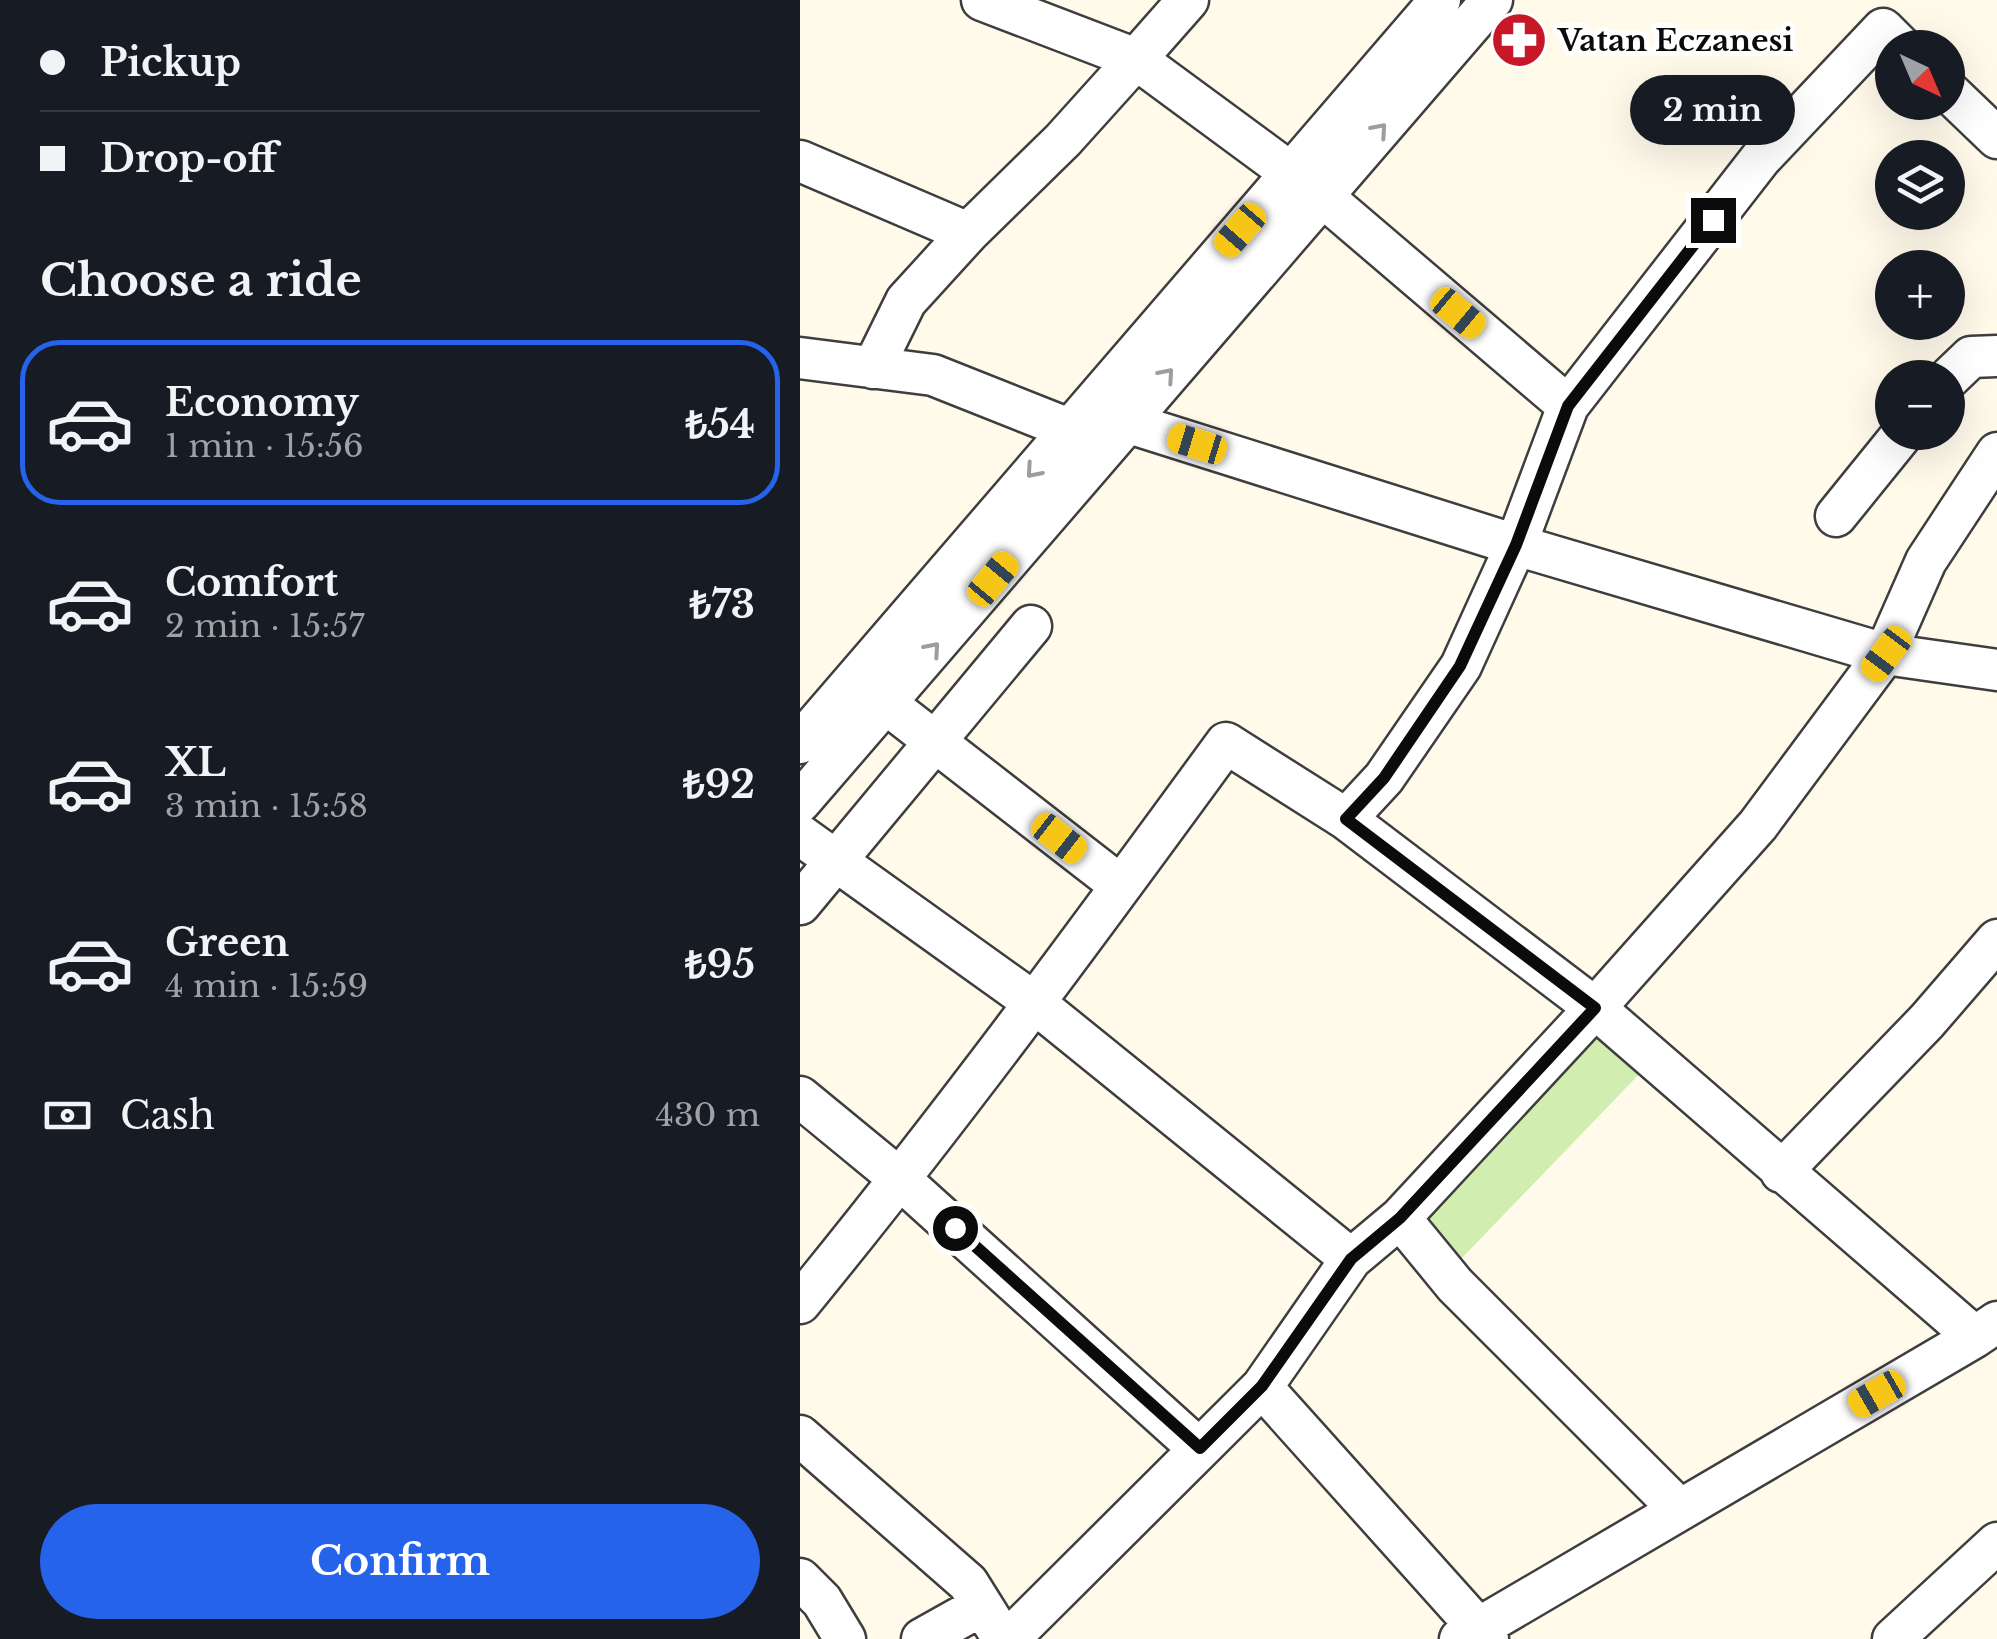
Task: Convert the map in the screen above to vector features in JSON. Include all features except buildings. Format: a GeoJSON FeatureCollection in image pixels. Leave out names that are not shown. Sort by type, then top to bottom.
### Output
{"type":"FeatureCollection","features":[{"type":"Feature","properties":{"kind":"street"},"geometry":{"type":"LineString","coordinates":[[982,0],[1136,58],[1322,196],[1568,406]]}},
{"type":"Feature","properties":{"kind":"street"},"geometry":{"type":"LineString","coordinates":[[873,368],[906,301],[968,233],[1063,140],[1188,0]]}},
{"type":"Feature","properties":{"kind":"street"},"geometry":{"type":"LineString","coordinates":[[1097,426],[1322,196],[1492,0]]}},
{"type":"Feature","properties":{"kind":"street"},"geometry":{"type":"LineString","coordinates":[[800,802],[870,691],[1097,426],[1290,172],[1427,5]]}},
{"type":"Feature","properties":{"kind":"street"},"geometry":{"type":"LineString","coordinates":[[1346,819],[1384,778],[1460,666],[1516,545],[1568,406],[1762,158],[1875,38]]}},
{"type":"Feature","properties":{"kind":"street"},"geometry":{"type":"LineString","coordinates":[[1965,107],[1997,138]]}},
{"type":"Feature","properties":{"kind":"street"},"geometry":{"type":"LineString","coordinates":[[800,161],[968,233]]}},
{"type":"Feature","properties":{"kind":"street"},"geometry":{"type":"LineString","coordinates":[[1965,362],[1970,357],[1997,356]]}},
{"type":"Feature","properties":{"kind":"street"},"geometry":{"type":"LineString","coordinates":[[800,358],[933,375],[1886,654],[1997,670]]}},
{"type":"Feature","properties":{"kind":"street"},"geometry":{"type":"LineString","coordinates":[[1836,516],[1889,450]]}},
{"type":"Feature","properties":{"kind":"street"},"geometry":{"type":"LineString","coordinates":[[800,1436],[968,1583],[1006,1639],[1262,1386],[1351,1259],[1400,1218],[1758,825],[1886,654],[1926,562],[1997,453]]}},
{"type":"Feature","properties":{"kind":"street"},"geometry":{"type":"LineString","coordinates":[[800,904],[1031,626]]}},
{"type":"Feature","properties":{"kind":"street"},"geometry":{"type":"LineString","coordinates":[[870,691],[1122,886]]}},
{"type":"Feature","properties":{"kind":"street"},"geometry":{"type":"LineString","coordinates":[[800,742],[870,691]]}},
{"type":"Feature","properties":{"kind":"street"},"geometry":{"type":"LineString","coordinates":[[800,1302],[901,1180],[1036,1004],[1226,743],[1346,819],[1595,1008],[1781,1172],[1986,1330],[1475,1635],[1262,1386]]}},
{"type":"Feature","properties":{"kind":"street"},"geometry":{"type":"LineString","coordinates":[[800,835],[1036,1004],[1351,1259]]}},
{"type":"Feature","properties":{"kind":"street"},"geometry":{"type":"LineString","coordinates":[[1781,1172],[1927,1021],[1997,940]]}},
{"type":"Feature","properties":{"kind":"street"},"geometry":{"type":"LineString","coordinates":[[800,1097],[901,1180],[1200,1448]]}},
{"type":"Feature","properties":{"kind":"street"},"geometry":{"type":"LineString","coordinates":[[1400,1218],[1455,1285],[1680,1510]]}},
{"type":"Feature","properties":{"kind":"street"},"geometry":{"type":"LineString","coordinates":[[1893,1639],[1997,1543]]}},
{"type":"Feature","properties":{"kind":"street"},"geometry":{"type":"LineString","coordinates":[[800,1580],[822,1602],[845,1639]]}},
{"type":"Feature","properties":{"kind":"street"},"geometry":{"type":"LineString","coordinates":[[922,1639],[982,1606]]}},
{"type":"Feature","properties":{"kind":"green space"},"geometry":{"type":"Polygon","coordinates":[[[1605,1026],[1647,1066],[1461,1259],[1419,1218],[1605,1026]]]}},
{"type":"Feature","properties":{"kind":"place","name":"Vatan Eczanesi"},"geometry":{"type":"Point","coordinates":[1519,40]}},
{"type":"Feature","properties":{"kind":"route"},"geometry":{"type":"LineString","coordinates":[[955,1228],[1200,1448],[1262,1386],[1351,1259],[1400,1218],[1595,1008],[1346,819],[1384,778],[1460,666],[1516,545],[1568,406],[1713,220]]}}]}
